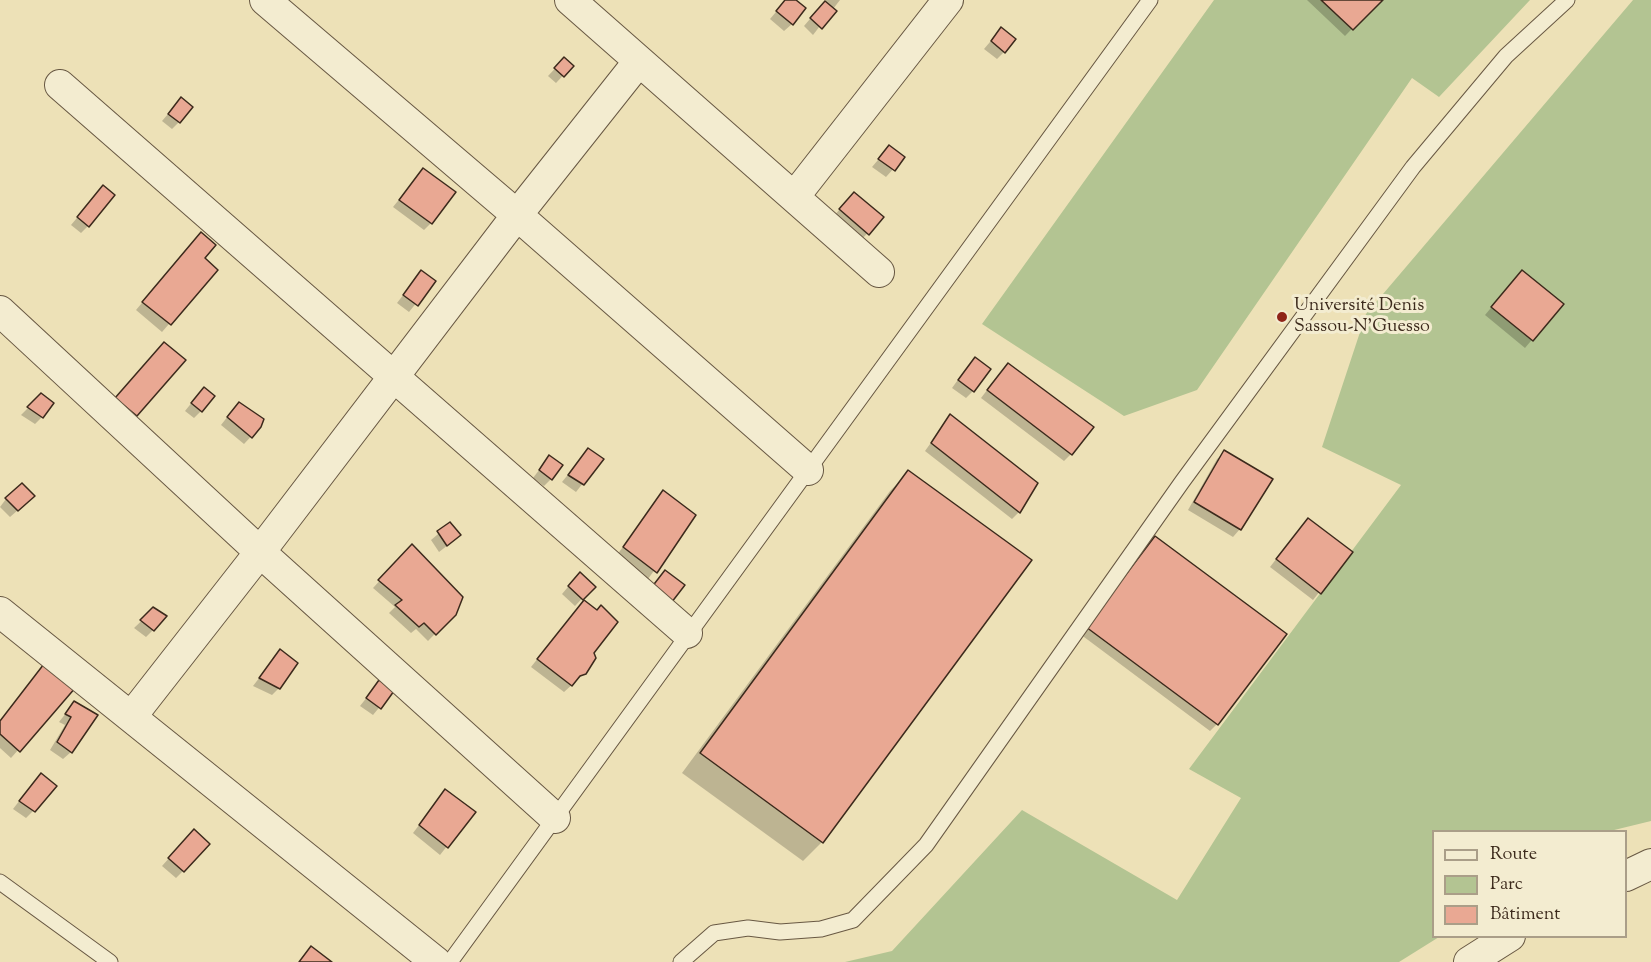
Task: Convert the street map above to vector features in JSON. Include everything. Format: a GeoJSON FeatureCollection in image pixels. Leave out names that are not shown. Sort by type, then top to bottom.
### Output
{"type":"FeatureCollection","features":[{"type":"Feature","properties":{"kind":"street"},"geometry":{"type":"LineString","coordinates":[[265,0],[517,214],[808,470]]}},
{"type":"Feature","properties":{"kind":"street"},"geometry":{"type":"LineString","coordinates":[[570,0],[879,272]]}},
{"type":"Feature","properties":{"kind":"street"},"geometry":{"type":"LineString","coordinates":[[794,197],[948,0]]}},
{"type":"Feature","properties":{"kind":"street"},"geometry":{"type":"LineString","coordinates":[[131,717],[260,552],[517,214],[639,61]]}},
{"type":"Feature","properties":{"kind":"street"},"geometry":{"type":"LineString","coordinates":[[60,85],[395,375],[687,633]]}},
{"type":"Feature","properties":{"kind":"street"},"geometry":{"type":"LineString","coordinates":[[0,311],[260,552],[555,818]]}},
{"type":"Feature","properties":{"kind":"street"},"geometry":{"type":"LineString","coordinates":[[0,612],[436,962]]}},
{"type":"Feature","properties":{"kind":"street"},"geometry":{"type":"LineString","coordinates":[[1627,876],[1651,864]]}},
{"type":"Feature","properties":{"kind":"street"},"geometry":{"type":"LineString","coordinates":[[1469,962],[1507,938]]}},
{"type":"Feature","properties":{"kind":"lane"},"geometry":{"type":"LineString","coordinates":[[450,962],[687,633],[1150,0]]}},
{"type":"Feature","properties":{"kind":"lane"},"geometry":{"type":"LineString","coordinates":[[681,962],[714,933],[748,928],[780,932],[821,928],[853,920],[926,845],[1182,482],[1413,167],[1506,56],[1567,0]]}},
{"type":"Feature","properties":{"kind":"lane"},"geometry":{"type":"LineString","coordinates":[[0,882],[110,962]]}},
{"type":"Feature","properties":{"kind":"green space"},"geometry":{"type":"Polygon","coordinates":[[[1214,0],[1530,0],[1439,97],[1412,78],[1197,390],[1124,416],[982,324],[1214,0]]]}},
{"type":"Feature","properties":{"kind":"green space"},"geometry":{"type":"Polygon","coordinates":[[[1633,0],[1651,0],[1651,821],[1614,830],[1432,830],[1432,938],[1437,938],[1399,962],[845,962],[892,951],[1022,810],[1177,900],[1241,798],[1189,769],[1401,485],[1322,447],[1366,314],[1633,0]]]}},
{"type":"Feature","properties":{"kind":"building"},"geometry":{"type":"Polygon","coordinates":[[[785,0],[796,0],[806,8],[793,25],[776,11],[785,0]]]}},
{"type":"Feature","properties":{"kind":"building"},"geometry":{"type":"Polygon","coordinates":[[[1321,0],[1383,0],[1353,30],[1321,0]]]}},
{"type":"Feature","properties":{"kind":"building"},"geometry":{"type":"Polygon","coordinates":[[[825,1],[837,11],[822,29],[810,18],[825,1]]]}},
{"type":"Feature","properties":{"kind":"building"},"geometry":{"type":"Polygon","coordinates":[[[1001,27],[1016,39],[1005,53],[991,41],[1001,27]]]}},
{"type":"Feature","properties":{"kind":"building"},"geometry":{"type":"Polygon","coordinates":[[[564,57],[574,66],[564,77],[554,68],[564,57]]]}},
{"type":"Feature","properties":{"kind":"building"},"geometry":{"type":"Polygon","coordinates":[[[181,97],[193,107],[180,123],[168,114],[181,97]]]}},
{"type":"Feature","properties":{"kind":"building"},"geometry":{"type":"Polygon","coordinates":[[[889,145],[905,157],[895,171],[878,159],[889,145]]]}},
{"type":"Feature","properties":{"kind":"building"},"geometry":{"type":"Polygon","coordinates":[[[423,168],[456,192],[432,224],[399,200],[423,168]]]}},
{"type":"Feature","properties":{"kind":"building"},"geometry":{"type":"Polygon","coordinates":[[[103,185],[115,195],[89,227],[77,217],[103,185]]]}},
{"type":"Feature","properties":{"kind":"building"},"geometry":{"type":"Polygon","coordinates":[[[854,192],[884,217],[869,235],[839,209],[854,192]]]}},
{"type":"Feature","properties":{"kind":"building"},"geometry":{"type":"Polygon","coordinates":[[[201,232],[216,245],[205,258],[218,270],[171,325],[142,302],[201,232]]]}},
{"type":"Feature","properties":{"kind":"building"},"geometry":{"type":"Polygon","coordinates":[[[421,270],[436,281],[418,306],[403,295],[421,270]]]}},
{"type":"Feature","properties":{"kind":"building"},"geometry":{"type":"Polygon","coordinates":[[[1522,270],[1564,304],[1533,341],[1491,307],[1522,270]]]}},
{"type":"Feature","properties":{"kind":"building"},"geometry":{"type":"Polygon","coordinates":[[[164,342],[186,360],[137,416],[115,398],[164,342]]]}},
{"type":"Feature","properties":{"kind":"building"},"geometry":{"type":"Polygon","coordinates":[[[975,357],[991,369],[974,392],[958,380],[975,357]]]}},
{"type":"Feature","properties":{"kind":"building"},"geometry":{"type":"Polygon","coordinates":[[[1008,363],[1094,427],[1072,455],[987,390],[1008,363]]]}},
{"type":"Feature","properties":{"kind":"building"},"geometry":{"type":"Polygon","coordinates":[[[204,387],[215,396],[202,412],[191,403],[204,387]]]}},
{"type":"Feature","properties":{"kind":"building"},"geometry":{"type":"Polygon","coordinates":[[[41,393],[54,403],[43,418],[27,407],[41,393]]]}},
{"type":"Feature","properties":{"kind":"building"},"geometry":{"type":"Polygon","coordinates":[[[239,402],[264,419],[252,438],[227,417],[239,402]]]}},
{"type":"Feature","properties":{"kind":"building"},"geometry":{"type":"Polygon","coordinates":[[[950,414],[1038,483],[1020,513],[931,443],[950,414]]]}},
{"type":"Feature","properties":{"kind":"building"},"geometry":{"type":"Polygon","coordinates":[[[588,448],[604,459],[584,485],[568,475],[588,448]]]}},
{"type":"Feature","properties":{"kind":"building"},"geometry":{"type":"Polygon","coordinates":[[[1224,450],[1273,479],[1241,530],[1194,502],[1224,450]]]}},
{"type":"Feature","properties":{"kind":"building"},"geometry":{"type":"Polygon","coordinates":[[[549,455],[563,465],[552,480],[539,470],[549,455]]]}},
{"type":"Feature","properties":{"kind":"building"},"geometry":{"type":"Polygon","coordinates":[[[908,470],[1032,560],[823,843],[700,753],[908,470]]]}},
{"type":"Feature","properties":{"kind":"building"},"geometry":{"type":"Polygon","coordinates":[[[22,483],[35,496],[18,511],[5,498],[22,483]]]}},
{"type":"Feature","properties":{"kind":"building"},"geometry":{"type":"Polygon","coordinates":[[[663,490],[696,515],[657,573],[623,547],[663,490]]]}},
{"type":"Feature","properties":{"kind":"building"},"geometry":{"type":"Polygon","coordinates":[[[1308,518],[1353,552],[1321,594],[1276,559],[1308,518]]]}},
{"type":"Feature","properties":{"kind":"building"},"geometry":{"type":"Polygon","coordinates":[[[450,522],[461,535],[447,546],[437,531],[450,522]]]}},
{"type":"Feature","properties":{"kind":"building"},"geometry":{"type":"Polygon","coordinates":[[[1155,536],[1287,634],[1218,725],[1086,627],[1155,536]]]}},
{"type":"Feature","properties":{"kind":"building"},"geometry":{"type":"Polygon","coordinates":[[[412,544],[463,597],[456,615],[436,635],[424,623],[419,627],[395,605],[402,600],[378,580],[412,544]]]}},
{"type":"Feature","properties":{"kind":"building"},"geometry":{"type":"Polygon","coordinates":[[[665,570],[685,585],[668,607],[648,592],[665,570]]]}},
{"type":"Feature","properties":{"kind":"building"},"geometry":{"type":"Polygon","coordinates":[[[580,572],[596,587],[583,600],[568,586],[580,572]]]}},
{"type":"Feature","properties":{"kind":"building"},"geometry":{"type":"Polygon","coordinates":[[[584,600],[597,610],[601,605],[618,622],[594,653],[596,658],[586,674],[580,676],[572,686],[537,659],[584,600]]]}},
{"type":"Feature","properties":{"kind":"building"},"geometry":{"type":"Polygon","coordinates":[[[153,607],[167,616],[154,631],[140,620],[153,607]]]}},
{"type":"Feature","properties":{"kind":"building"},"geometry":{"type":"Polygon","coordinates":[[[280,649],[298,663],[280,689],[259,678],[280,649]]]}},
{"type":"Feature","properties":{"kind":"building"},"geometry":{"type":"Polygon","coordinates":[[[47,660],[76,687],[20,752],[0,734],[0,721],[47,660]]]}},
{"type":"Feature","properties":{"kind":"building"},"geometry":{"type":"Polygon","coordinates":[[[379,680],[394,691],[381,709],[366,698],[379,680]]]}},
{"type":"Feature","properties":{"kind":"building"},"geometry":{"type":"Polygon","coordinates":[[[74,701],[98,715],[72,753],[57,742],[71,717],[65,714],[74,701]]]}},
{"type":"Feature","properties":{"kind":"building"},"geometry":{"type":"Polygon","coordinates":[[[41,773],[57,786],[35,812],[19,801],[41,773]]]}},
{"type":"Feature","properties":{"kind":"building"},"geometry":{"type":"Polygon","coordinates":[[[445,789],[476,812],[448,848],[419,825],[445,789]]]}},
{"type":"Feature","properties":{"kind":"building"},"geometry":{"type":"Polygon","coordinates":[[[194,829],[210,844],[184,872],[168,858],[194,829]]]}},
{"type":"Feature","properties":{"kind":"building"},"geometry":{"type":"Polygon","coordinates":[[[311,946],[332,962],[299,962],[311,946]]]}},
{"type":"Feature","properties":{"kind":"place","name":"Université Denis Sassou-N'Guesso"},"geometry":{"type":"Point","coordinates":[1282,317]}}]}
